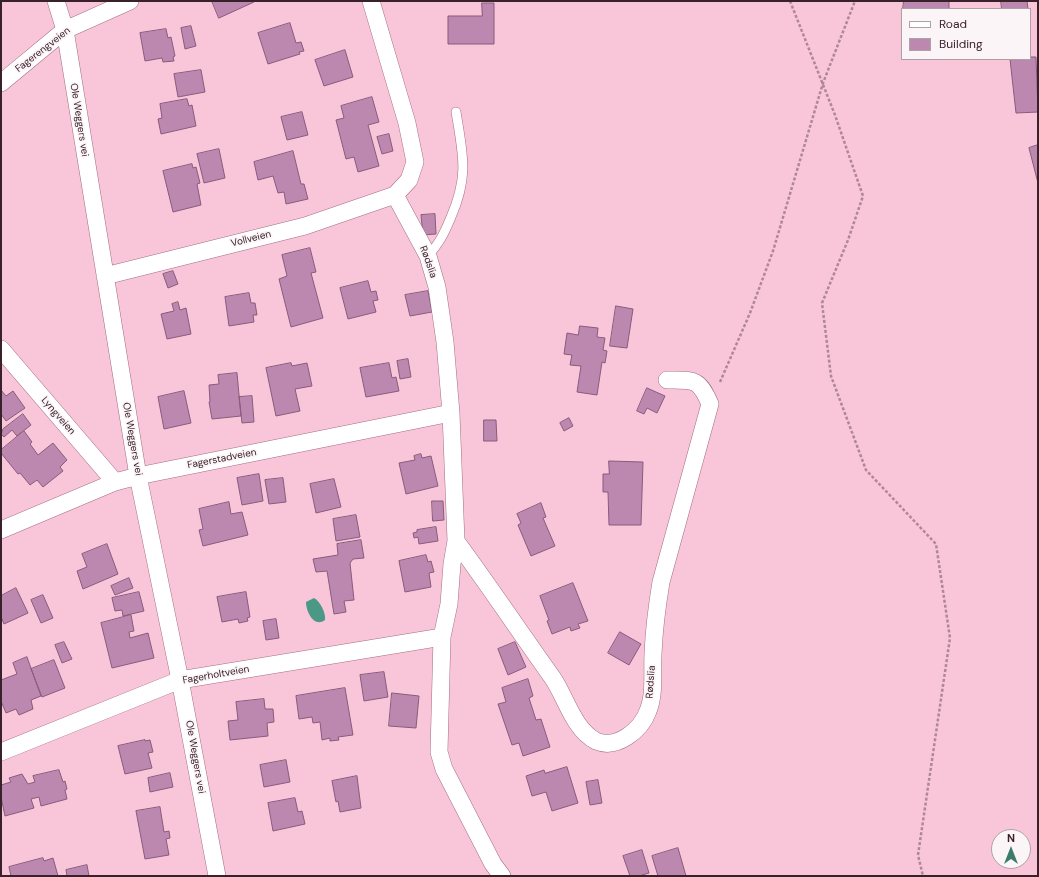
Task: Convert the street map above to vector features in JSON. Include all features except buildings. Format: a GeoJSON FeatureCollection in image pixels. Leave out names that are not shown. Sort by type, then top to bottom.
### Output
{"type":"FeatureCollection","features":[{"type":"Feature","properties":{"kind":"street","name":"Ole Weggers vei"},"geometry":{"type":"LineString","coordinates":[[56,1],[65,30],[138,476],[180,680],[217,876]]}},
{"type":"Feature","properties":{"kind":"street","name":"Fagerengveien"},"geometry":{"type":"LineString","coordinates":[[1,83],[65,30],[130,1]]}},
{"type":"Feature","properties":{"kind":"street"},"geometry":{"type":"LineString","coordinates":[[371,1],[407,123],[415,162],[409,180],[395,195]]}},
{"type":"Feature","properties":{"kind":"street","name":"Rødslia"},"geometry":{"type":"LineString","coordinates":[[395,195],[428,256],[437,287],[451,413],[456,541],[452,564],[449,604],[442,637],[439,752],[444,769],[493,864],[502,876]]}},
{"type":"Feature","properties":{"kind":"street","name":"Vollveien"},"geometry":{"type":"LineString","coordinates":[[105,276],[305,226],[395,195]]}},
{"type":"Feature","properties":{"kind":"street","name":"Lyngveien"},"geometry":{"type":"LineString","coordinates":[[1,350],[115,482]]}},
{"type":"Feature","properties":{"kind":"street"},"geometry":{"type":"LineString","coordinates":[[667,380],[695,382],[703,387],[710,404]]}},
{"type":"Feature","properties":{"kind":"street","name":"Rødslia"},"geometry":{"type":"LineString","coordinates":[[456,541],[553,678],[581,730],[597,741],[612,744],[631,734],[642,724],[649,710],[652,695],[656,612],[661,582],[710,404]]}},
{"type":"Feature","properties":{"kind":"street","name":"Fagerstadveien"},"geometry":{"type":"LineString","coordinates":[[1,530],[115,482],[138,476],[451,413]]}},
{"type":"Feature","properties":{"kind":"street","name":"Fagerholtveien"},"geometry":{"type":"LineString","coordinates":[[1,752],[180,680],[442,637]]}},
{"type":"Feature","properties":{"kind":"lane"},"geometry":{"type":"LineString","coordinates":[[428,256],[440,242],[460,197],[463,176],[463,158],[456,112]]}},
{"type":"Feature","properties":{"kind":"path"},"geometry":{"type":"LineString","coordinates":[[790,1],[823,83],[863,196],[848,240],[822,303],[831,376],[866,470],[936,544],[950,638],[918,855],[923,876]]}},
{"type":"Feature","properties":{"kind":"path"},"geometry":{"type":"LineString","coordinates":[[710,404],[750,312],[773,251],[823,83],[855,1]]}},
{"type":"Feature","properties":{"kind":"shaded area"},"geometry":{"type":"Polygon","coordinates":[[[314,598],[320,604],[325,614],[325,620],[321,622],[317,622],[311,618],[307,610],[306,602],[314,598]]]}}]}
